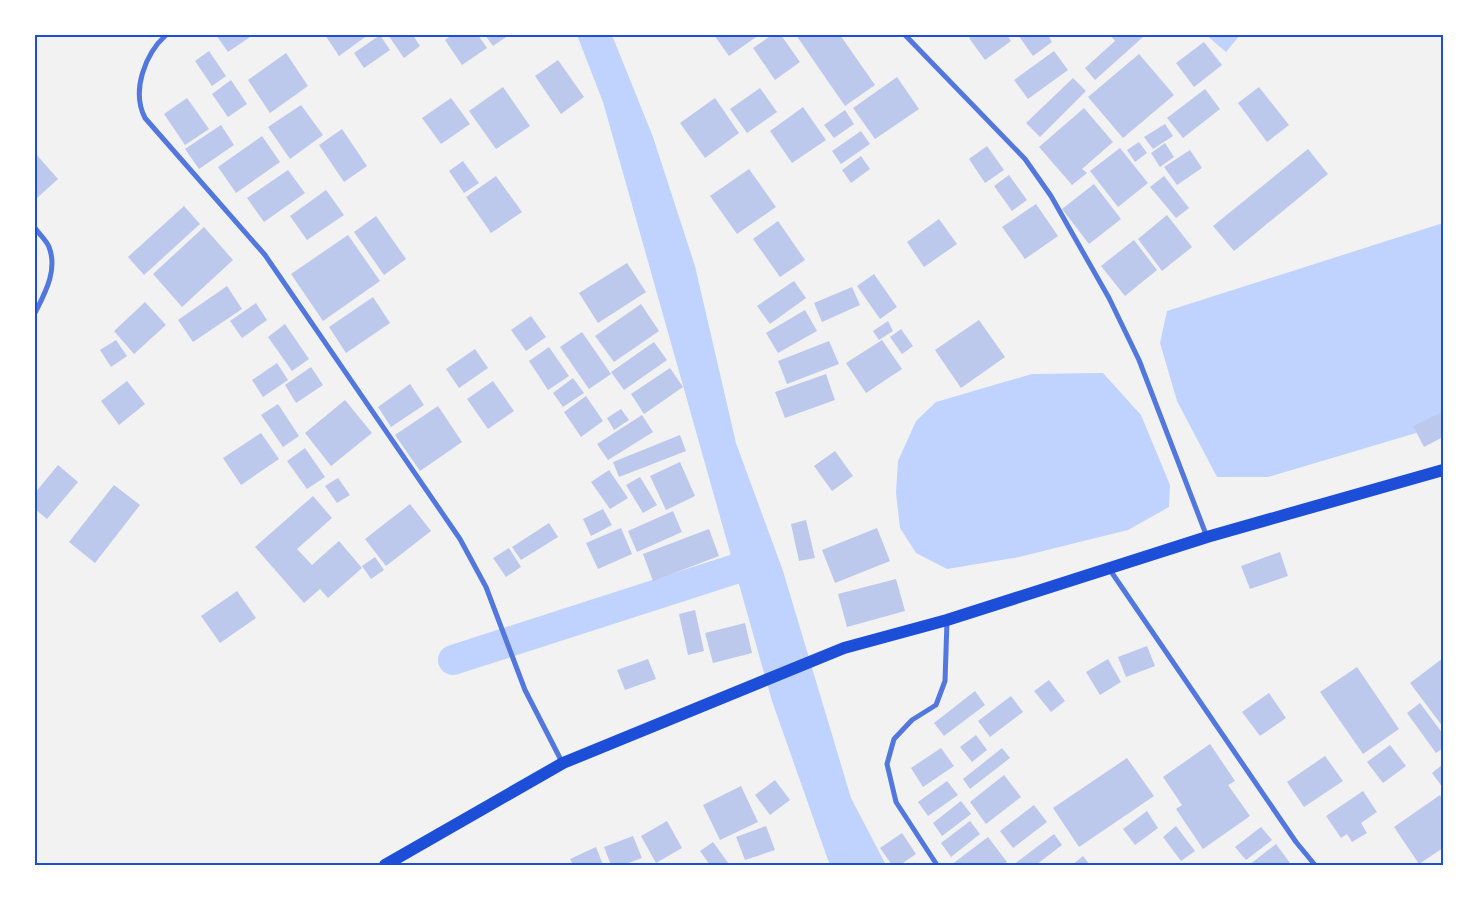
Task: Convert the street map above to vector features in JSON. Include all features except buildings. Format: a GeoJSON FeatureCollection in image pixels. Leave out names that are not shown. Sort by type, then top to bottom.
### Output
{"type":"FeatureCollection","features":[{"type":"Feature","properties":{"kind":"main road"},"geometry":{"type":"LineString","coordinates":[[385,865],[562,763],[717,698],[844,648],[947,620],[1110,570],[1207,537],[1443,470]]}},
{"type":"Feature","properties":{"kind":"street"},"geometry":{"type":"LineString","coordinates":[[166,35],[153,47],[141,76],[140,102],[145,118],[265,255],[460,540],[486,587],[525,690],[562,763]]}},
{"type":"Feature","properties":{"kind":"street"},"geometry":{"type":"LineString","coordinates":[[905,35],[1025,159],[1051,196],[1109,298],[1139,360],[1207,537]]}},
{"type":"Feature","properties":{"kind":"street"},"geometry":{"type":"LineString","coordinates":[[35,228],[49,246],[52,264],[47,289],[35,313]]}},
{"type":"Feature","properties":{"kind":"street"},"geometry":{"type":"LineString","coordinates":[[1110,570],[1296,842],[1315,865]]}},
{"type":"Feature","properties":{"kind":"street"},"geometry":{"type":"LineString","coordinates":[[936,865],[896,802],[887,764],[894,739],[912,720],[936,705],[944,681],[947,620]]}},
{"type":"Feature","properties":{"kind":"water"},"geometry":{"type":"Polygon","coordinates":[[[577,35],[612,35],[653,137],[695,266],[736,443],[783,571],[851,798],[886,865],[831,865],[828,860],[772,701],[603,102],[577,35]]]}},
{"type":"Feature","properties":{"kind":"water"},"geometry":{"type":"Polygon","coordinates":[[[1206,35],[1240,35],[1226,52],[1206,35]]]}},
{"type":"Feature","properties":{"kind":"water"},"geometry":{"type":"Polygon","coordinates":[[[1443,223],[1443,425],[1268,477],[1217,477],[1177,401],[1160,343],[1167,311],[1443,223]]]}},
{"type":"Feature","properties":{"kind":"water"},"geometry":{"type":"Polygon","coordinates":[[[1103,373],[1141,415],[1170,485],[1169,507],[1128,530],[1019,557],[947,569],[916,553],[900,528],[896,493],[898,461],[916,421],[936,402],[1032,374],[1103,373]]]}},
{"type":"Feature","properties":{"kind":"waterway"},"geometry":{"type":"LineString","coordinates":[[453,660],[757,562]]}}]}
